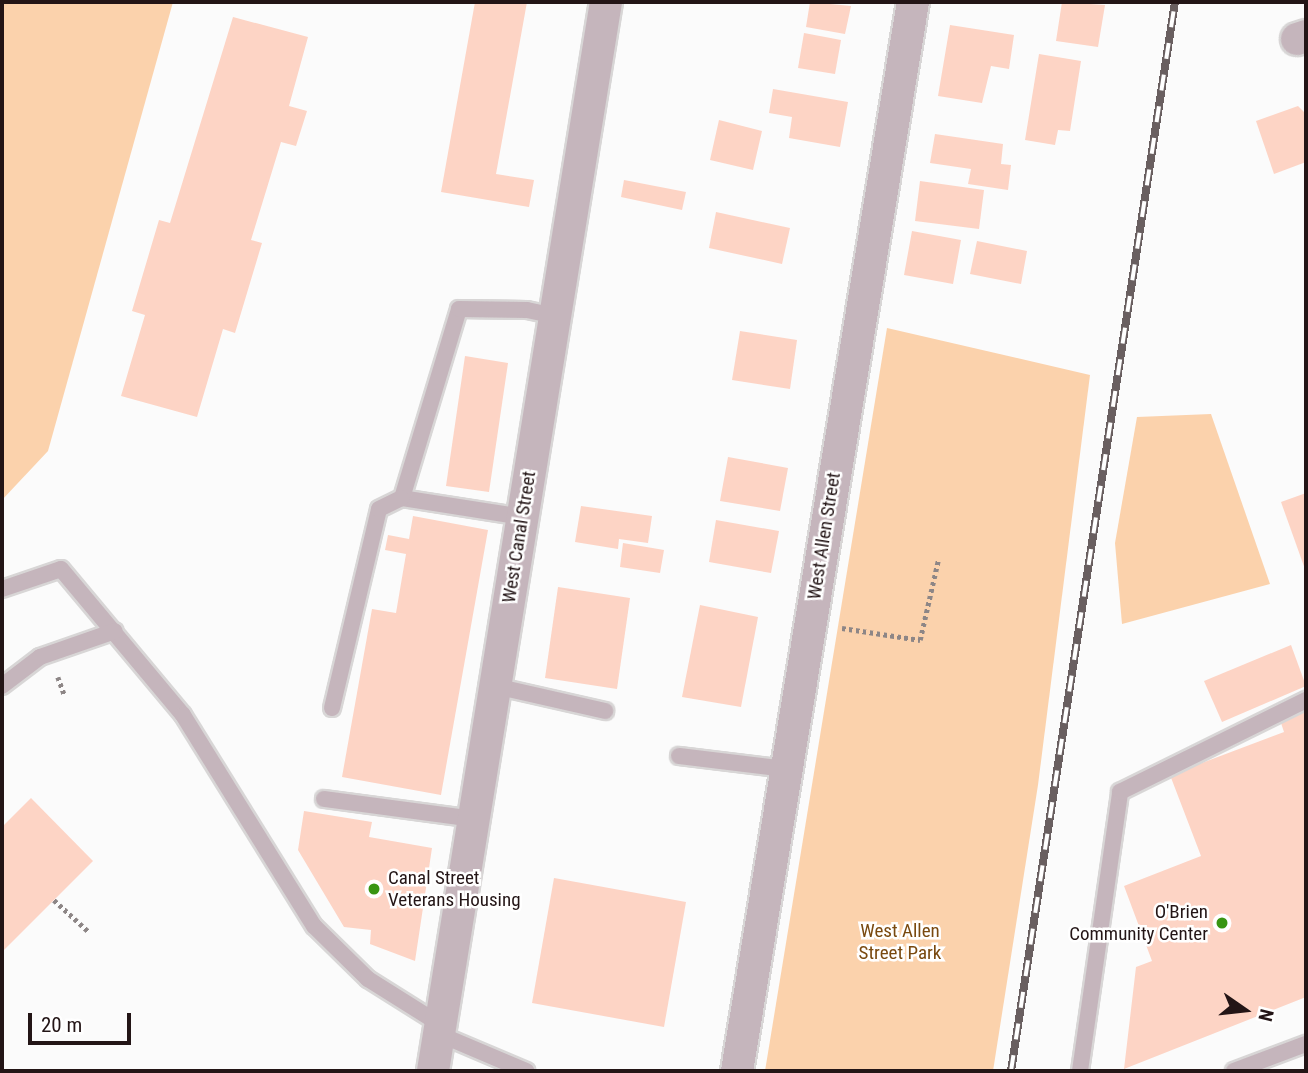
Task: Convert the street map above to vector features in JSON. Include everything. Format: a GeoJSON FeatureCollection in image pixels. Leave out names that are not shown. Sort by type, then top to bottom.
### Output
{"type":"FeatureCollection","features":[{"type":"Feature","properties":{"kind":"street","name":"West Canal Street"},"geometry":{"type":"LineString","coordinates":[[433,1071],[606,2]]}},
{"type":"Feature","properties":{"kind":"street","name":"West Allen Street"},"geometry":{"type":"LineString","coordinates":[[737,1071],[913,2]]}},
{"type":"Feature","properties":{"kind":"lane"},"geometry":{"type":"LineString","coordinates":[[402,499],[459,309],[527,310],[555,316]]}},
{"type":"Feature","properties":{"kind":"lane"},"geometry":{"type":"LineString","coordinates":[[331,708],[379,509],[402,499],[523,517]]}},
{"type":"Feature","properties":{"kind":"lane"},"geometry":{"type":"LineString","coordinates":[[2,589],[61,569],[115,631],[207,750],[313,926],[368,979],[440,1029],[526,1071]]}},
{"type":"Feature","properties":{"kind":"lane"},"geometry":{"type":"LineString","coordinates":[[2,686],[40,657],[115,631]]}},
{"type":"Feature","properties":{"kind":"lane"},"geometry":{"type":"LineString","coordinates":[[495,686],[605,710]]}},
{"type":"Feature","properties":{"kind":"lane"},"geometry":{"type":"LineString","coordinates":[[1080,1071],[1120,792],[1306,699]]}},
{"type":"Feature","properties":{"kind":"lane"},"geometry":{"type":"LineString","coordinates":[[679,756],[786,769]]}},
{"type":"Feature","properties":{"kind":"lane"},"geometry":{"type":"LineString","coordinates":[[324,799],[474,819]]}},
{"type":"Feature","properties":{"kind":"lane"},"geometry":{"type":"LineString","coordinates":[[1234,1071],[1306,1044]]}},
{"type":"Feature","properties":{"kind":"path"},"geometry":{"type":"LineString","coordinates":[[841,628],[920,640],[938,561]]}},
{"type":"Feature","properties":{"kind":"path"},"geometry":{"type":"LineString","coordinates":[[54,900],[89,932]]}},
{"type":"Feature","properties":{"kind":"green space"},"geometry":{"type":"Polygon","coordinates":[[[2,2],[173,2],[48,451],[2,500],[2,2]]]}},
{"type":"Feature","properties":{"kind":"green space","name":"West Allen Street Park"},"geometry":{"type":"Polygon","coordinates":[[[887,328],[1090,375],[1038,785],[993,1071],[765,1071],[887,328]]]}},
{"type":"Feature","properties":{"kind":"green space"},"geometry":{"type":"Polygon","coordinates":[[[1211,414],[1270,584],[1122,624],[1115,543],[1137,417],[1211,414]]]}},
{"type":"Feature","properties":{"kind":"building"},"geometry":{"type":"Polygon","coordinates":[[[475,2],[527,2],[496,174],[534,180],[529,207],[441,192],[475,2]]]}},
{"type":"Feature","properties":{"kind":"building"},"geometry":{"type":"Polygon","coordinates":[[[810,2],[851,6],[845,34],[806,27],[810,2]]]}},
{"type":"Feature","properties":{"kind":"building"},"geometry":{"type":"Polygon","coordinates":[[[1062,2],[1105,5],[1098,47],[1056,41],[1062,2]]]}},
{"type":"Feature","properties":{"kind":"building"},"geometry":{"type":"Polygon","coordinates":[[[233,17],[308,37],[289,106],[307,111],[296,146],[281,142],[251,240],[262,243],[235,333],[223,329],[197,417],[121,396],[145,315],[132,311],[159,220],[170,223],[233,17]]]}},
{"type":"Feature","properties":{"kind":"building"},"geometry":{"type":"Polygon","coordinates":[[[950,25],[1014,35],[1009,69],[991,66],[982,103],[938,96],[950,25]]]}},
{"type":"Feature","properties":{"kind":"building"},"geometry":{"type":"Polygon","coordinates":[[[804,33],[841,40],[835,74],[798,68],[804,33]]]}},
{"type":"Feature","properties":{"kind":"building"},"geometry":{"type":"Polygon","coordinates":[[[1039,54],[1081,61],[1070,131],[1058,130],[1055,145],[1025,140],[1039,54]]]}},
{"type":"Feature","properties":{"kind":"building"},"geometry":{"type":"Polygon","coordinates":[[[773,89],[848,102],[840,147],[789,138],[792,117],[769,113],[773,89]]]}},
{"type":"Feature","properties":{"kind":"building"},"geometry":{"type":"Polygon","coordinates":[[[1298,106],[1306,114],[1306,162],[1274,174],[1256,121],[1298,106]]]}},
{"type":"Feature","properties":{"kind":"building"},"geometry":{"type":"Polygon","coordinates":[[[719,120],[762,131],[753,170],[710,160],[719,120]]]}},
{"type":"Feature","properties":{"kind":"building"},"geometry":{"type":"Polygon","coordinates":[[[935,134],[1003,144],[1001,164],[1011,165],[1008,190],[968,184],[971,169],[930,163],[935,134]]]}},
{"type":"Feature","properties":{"kind":"building"},"geometry":{"type":"Polygon","coordinates":[[[624,180],[686,192],[682,210],[621,197],[624,180]]]}},
{"type":"Feature","properties":{"kind":"building"},"geometry":{"type":"Polygon","coordinates":[[[920,181],[984,190],[979,229],[915,221],[920,181]]]}},
{"type":"Feature","properties":{"kind":"building"},"geometry":{"type":"Polygon","coordinates":[[[716,212],[790,228],[782,264],[709,248],[716,212]]]}},
{"type":"Feature","properties":{"kind":"building"},"geometry":{"type":"Polygon","coordinates":[[[912,231],[961,240],[953,284],[904,275],[912,231]]]}},
{"type":"Feature","properties":{"kind":"building"},"geometry":{"type":"Polygon","coordinates":[[[977,241],[1027,251],[1021,284],[970,274],[977,241]]]}},
{"type":"Feature","properties":{"kind":"building"},"geometry":{"type":"Polygon","coordinates":[[[740,331],[797,340],[790,389],[732,380],[740,331]]]}},
{"type":"Feature","properties":{"kind":"building"},"geometry":{"type":"Polygon","coordinates":[[[465,356],[508,363],[489,492],[446,486],[465,356]]]}},
{"type":"Feature","properties":{"kind":"building"},"geometry":{"type":"Polygon","coordinates":[[[728,457],[788,468],[780,511],[720,501],[728,457]]]}},
{"type":"Feature","properties":{"kind":"building"},"geometry":{"type":"Polygon","coordinates":[[[1306,493],[1306,572],[1281,502],[1306,493]]]}},
{"type":"Feature","properties":{"kind":"building"},"geometry":{"type":"Polygon","coordinates":[[[581,506],[652,516],[648,543],[619,539],[618,549],[575,542],[581,506]]]}},
{"type":"Feature","properties":{"kind":"building"},"geometry":{"type":"Polygon","coordinates":[[[413,516],[488,530],[441,795],[342,777],[372,609],[396,613],[406,554],[385,550],[388,535],[409,539],[413,516]]]}},
{"type":"Feature","properties":{"kind":"building"},"geometry":{"type":"Polygon","coordinates":[[[716,520],[779,531],[771,573],[709,562],[716,520]]]}},
{"type":"Feature","properties":{"kind":"building"},"geometry":{"type":"Polygon","coordinates":[[[623,543],[664,550],[660,573],[620,567],[623,543]]]}},
{"type":"Feature","properties":{"kind":"building"},"geometry":{"type":"Polygon","coordinates":[[[558,587],[630,598],[617,689],[545,678],[558,587]]]}},
{"type":"Feature","properties":{"kind":"building"},"geometry":{"type":"Polygon","coordinates":[[[700,605],[758,617],[741,707],[682,697],[700,605]]]}},
{"type":"Feature","properties":{"kind":"building"},"geometry":{"type":"Polygon","coordinates":[[[1291,645],[1306,686],[1222,722],[1204,681],[1291,645]]]}},
{"type":"Feature","properties":{"kind":"building","name":"O'Brien Community Center"},"geometry":{"type":"Polygon","coordinates":[[[1306,707],[1306,997],[1124,1069],[1136,967],[1152,961],[1124,886],[1201,856],[1170,775],[1284,732],[1279,717],[1306,707]]]}},
{"type":"Feature","properties":{"kind":"building"},"geometry":{"type":"Polygon","coordinates":[[[31,798],[93,861],[2,952],[2,827],[31,798]]]}},
{"type":"Feature","properties":{"kind":"building","name":"Canal Street Veterans Housing"},"geometry":{"type":"Polygon","coordinates":[[[304,811],[372,822],[369,837],[432,848],[415,961],[370,944],[371,930],[344,927],[298,850],[304,811]]]}},
{"type":"Feature","properties":{"kind":"building"},"geometry":{"type":"Polygon","coordinates":[[[554,878],[686,902],[664,1027],[532,1003],[554,878]]]}},
{"type":"Feature","properties":{"kind":"railway"},"geometry":{"type":"LineString","coordinates":[[1011,1071],[1175,2]]}},
{"type":"Feature","properties":{"kind":"place","name":"Canal Street Veterans Housing"},"geometry":{"type":"Point","coordinates":[374,889]}},
{"type":"Feature","properties":{"kind":"place","name":"O'Brien Community Center"},"geometry":{"type":"Point","coordinates":[1222,923]}}]}
